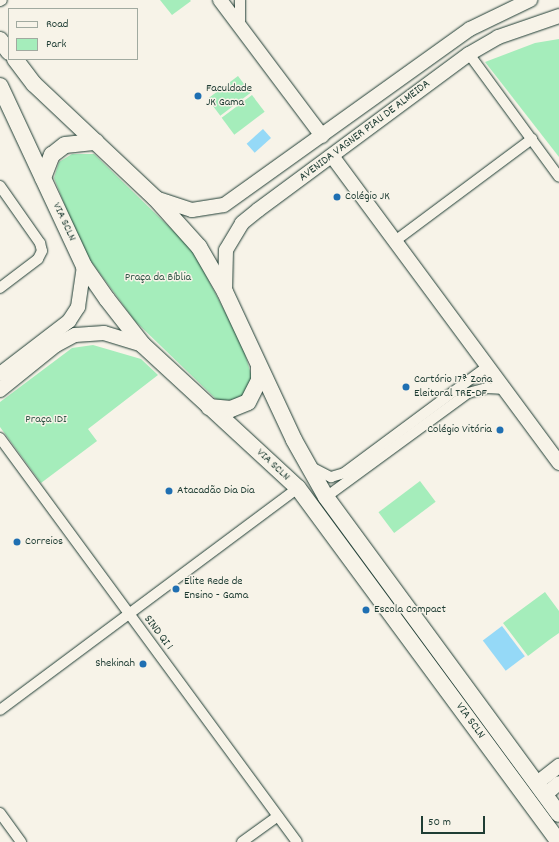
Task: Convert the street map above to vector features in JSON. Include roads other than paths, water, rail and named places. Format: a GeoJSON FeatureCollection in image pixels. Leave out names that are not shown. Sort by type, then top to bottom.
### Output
{"type":"FeatureCollection","features":[{"type":"Feature","properties":{"kind":"main road"},"geometry":{"type":"LineString","coordinates":[[220,0],[322,136]]}},
{"type":"Feature","properties":{"kind":"main road","name":"AVENIDA VAGNER PIAU DE ALMEIDA"},"geometry":{"type":"LineString","coordinates":[[155,198],[178,207],[209,210],[224,206],[280,168],[470,29],[528,0]]}},
{"type":"Feature","properties":{"kind":"main road","name":"AVENIDA VAGNER PIAU DE ALMEIDA"},"geometry":{"type":"LineString","coordinates":[[225,292],[224,261],[232,238],[258,210],[469,54],[498,37],[559,16]]}},
{"type":"Feature","properties":{"kind":"main road"},"geometry":{"type":"LineString","coordinates":[[0,40],[8,51]]}},
{"type":"Feature","properties":{"kind":"main road","name":"VIA SCLN"},"geometry":{"type":"LineString","coordinates":[[16,60],[44,95],[155,198],[199,247],[225,292],[260,366],[326,497],[559,814]]}},
{"type":"Feature","properties":{"kind":"main road","name":"VIA SCLN"},"geometry":{"type":"LineString","coordinates":[[0,86],[84,266],[143,345],[298,488],[559,842]]}},
{"type":"Feature","properties":{"kind":"main road"},"geometry":{"type":"LineString","coordinates":[[354,114],[364,112],[372,118],[372,123],[364,132]]}},
{"type":"Feature","properties":{"kind":"main road"},"geometry":{"type":"LineString","coordinates":[[43,178],[52,155],[65,145],[96,142]]}},
{"type":"Feature","properties":{"kind":"main road"},"geometry":{"type":"LineString","coordinates":[[332,156],[559,463]]}},
{"type":"Feature","properties":{"kind":"main road"},"geometry":{"type":"LineString","coordinates":[[280,168],[286,181],[295,184]]}},
{"type":"Feature","properties":{"kind":"main road"},"geometry":{"type":"LineString","coordinates":[[0,374],[69,321],[78,307],[84,266]]}},
{"type":"Feature","properties":{"kind":"main road"},"geometry":{"type":"LineString","coordinates":[[0,390],[56,345],[75,336],[104,333],[143,345]]}},
{"type":"Feature","properties":{"kind":"main road"},"geometry":{"type":"LineString","coordinates":[[209,407],[232,409],[248,402],[259,380],[260,366]]}},
{"type":"Feature","properties":{"kind":"main road"},"geometry":{"type":"LineString","coordinates":[[497,758],[505,756],[511,749]]}},
{"type":"Feature","properties":{"kind":"main road"},"geometry":{"type":"LineString","coordinates":[[510,775],[514,768],[523,765]]}},
{"type":"Feature","properties":{"kind":"main road"},"geometry":{"type":"LineString","coordinates":[[541,789],[559,766]]}},
{"type":"Feature","properties":{"kind":"main road"},"geometry":{"type":"LineString","coordinates":[[541,789],[559,783]]}},
{"type":"Feature","properties":{"kind":"street"},"geometry":{"type":"LineString","coordinates":[[240,0],[240,25]]}},
{"type":"Feature","properties":{"kind":"street"},"geometry":{"type":"LineString","coordinates":[[469,54],[559,177]]}},
{"type":"Feature","properties":{"kind":"street"},"geometry":{"type":"LineString","coordinates":[[395,241],[532,139]]}},
{"type":"Feature","properties":{"kind":"street"},"geometry":{"type":"LineString","coordinates":[[0,186],[40,243],[42,252],[38,260],[0,288]]}},
{"type":"Feature","properties":{"kind":"street"},"geometry":{"type":"LineString","coordinates":[[309,465],[331,477],[344,473],[488,366]]}},
{"type":"Feature","properties":{"kind":"street"},"geometry":{"type":"LineString","coordinates":[[326,497],[468,393],[487,388],[505,389]]}},
{"type":"Feature","properties":{"kind":"street","name":"SIND QI 1"},"geometry":{"type":"LineString","coordinates":[[0,438],[127,613],[297,842]]}},
{"type":"Feature","properties":{"kind":"street"},"geometry":{"type":"LineString","coordinates":[[0,710],[127,613],[298,488]]}},
{"type":"Feature","properties":{"kind":"street"},"geometry":{"type":"LineString","coordinates":[[0,813],[21,842]]}},
{"type":"Feature","properties":{"kind":"street"},"geometry":{"type":"LineString","coordinates":[[242,842],[278,816]]}},
{"type":"Feature","properties":{"kind":"water"},"geometry":{"type":"Polygon","coordinates":[[[263,129],[271,138],[255,153],[247,144],[263,129]]]}},
{"type":"Feature","properties":{"kind":"water"},"geometry":{"type":"Polygon","coordinates":[[[502,626],[525,656],[506,671],[483,640],[502,626]]]}},
{"type":"Feature","properties":{"kind":"place","name":"Faculdade JK Gama"},"geometry":{"type":"Point","coordinates":[198,96]}},
{"type":"Feature","properties":{"kind":"place","name":"Colégio JK"},"geometry":{"type":"Point","coordinates":[337,197]}},
{"type":"Feature","properties":{"kind":"place","name":"Cartório 17ª Zona Eleitoral TRE-DF"},"geometry":{"type":"Point","coordinates":[406,387]}},
{"type":"Feature","properties":{"kind":"place","name":"Colégio Vitória"},"geometry":{"type":"Point","coordinates":[500,430]}},
{"type":"Feature","properties":{"kind":"place","name":"Atacadão Dia Dia"},"geometry":{"type":"Point","coordinates":[169,491]}},
{"type":"Feature","properties":{"kind":"place","name":"Correios"},"geometry":{"type":"Point","coordinates":[17,542]}},
{"type":"Feature","properties":{"kind":"place","name":"Elite Rede de Ensino - Gama"},"geometry":{"type":"Point","coordinates":[176,589]}},
{"type":"Feature","properties":{"kind":"place","name":"Escola Compact"},"geometry":{"type":"Point","coordinates":[366,610]}},
{"type":"Feature","properties":{"kind":"place","name":"Shekinah"},"geometry":{"type":"Point","coordinates":[143,664]}},
{"type":"Feature","properties":{"kind":"park label","name":"Praça da Bíblia"},"geometry":{"type":"Point","coordinates":[158,278]}},
{"type":"Feature","properties":{"kind":"park label","name":"Praça 1DI"},"geometry":{"type":"Point","coordinates":[46,420]}}]}
